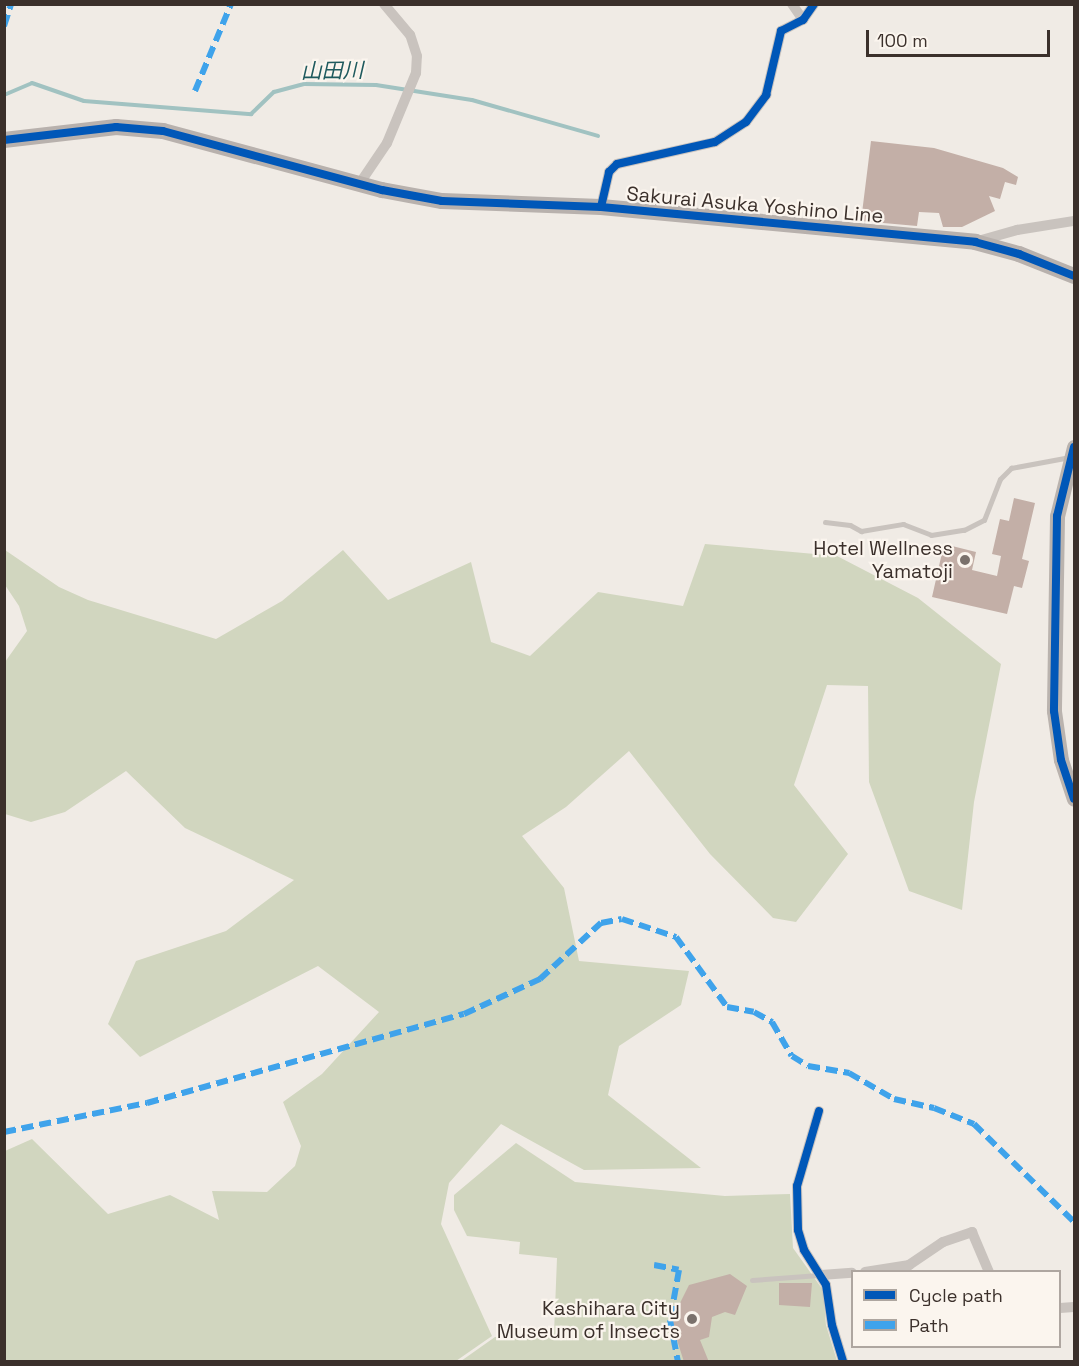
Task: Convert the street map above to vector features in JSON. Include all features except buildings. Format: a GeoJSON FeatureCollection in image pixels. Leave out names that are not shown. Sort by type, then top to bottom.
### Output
{"type":"FeatureCollection","features":[{"type":"Feature","properties":{"kind":"main road","name":"Sakurai Asuka Yoshino Line"},"geometry":{"type":"LineString","coordinates":[[4,140],[116,128],[164,131],[360,183],[442,201],[601,207],[975,242],[1019,254],[1074,276]]}},
{"type":"Feature","properties":{"kind":"street"},"geometry":{"type":"LineString","coordinates":[[360,183],[387,143],[416,73],[417,56],[410,35],[384,4]]}},
{"type":"Feature","properties":{"kind":"street"},"geometry":{"type":"LineString","coordinates":[[792,4],[803,20]]}},
{"type":"Feature","properties":{"kind":"street"},"geometry":{"type":"LineString","coordinates":[[601,207],[609,172],[617,164],[715,142],[746,122],[766,95],[781,31],[803,20],[814,4]]}},
{"type":"Feature","properties":{"kind":"street"},"geometry":{"type":"LineString","coordinates":[[975,242],[1017,230],[1074,221]]}},
{"type":"Feature","properties":{"kind":"street"},"geometry":{"type":"LineString","coordinates":[[1073,452],[1057,516],[1054,711],[1061,760],[1074,799]]}},
{"type":"Feature","properties":{"kind":"street"},"geometry":{"type":"LineString","coordinates":[[819,1112],[796,1197],[800,1240],[829,1293],[832,1324],[843,1362]]}},
{"type":"Feature","properties":{"kind":"street"},"geometry":{"type":"LineString","coordinates":[[878,1270],[909,1265],[943,1242],[972,1232],[988,1270]]}},
{"type":"Feature","properties":{"kind":"street"},"geometry":{"type":"LineString","coordinates":[[821,1275],[851,1273]]}},
{"type":"Feature","properties":{"kind":"lane"},"geometry":{"type":"LineString","coordinates":[[825,522],[850,525],[861,531],[903,524],[931,535],[964,530],[984,520],[1000,478],[1011,468],[1073,452]]}},
{"type":"Feature","properties":{"kind":"lane"},"geometry":{"type":"LineString","coordinates":[[752,1280],[821,1275]]}},
{"type":"Feature","properties":{"kind":"green space"},"geometry":{"type":"Polygon","coordinates":[[[705,544],[837,556],[918,598],[1001,664],[974,802],[962,910],[909,891],[869,782],[868,686],[827,685],[794,785],[848,854],[796,922],[773,918],[710,854],[629,751],[566,807],[522,836],[564,888],[579,961],[689,971],[681,1005],[619,1046],[608,1095],[701,1168],[584,1170],[501,1124],[449,1183],[441,1224],[492,1336],[456,1361],[5,1361],[5,1151],[32,1139],[108,1214],[170,1195],[219,1220],[212,1191],[267,1192],[295,1166],[301,1146],[283,1102],[322,1074],[379,1012],[318,966],[140,1057],[108,1024],[136,961],[226,931],[294,880],[185,828],[126,771],[65,812],[31,822],[5,814],[5,662],[27,631],[19,606],[5,585],[5,550],[59,587],[88,600],[216,639],[282,601],[343,550],[388,600],[471,562],[491,642],[530,656],[598,592],[683,606],[705,544]]]}},
{"type":"Feature","properties":{"kind":"green space"},"geometry":{"type":"Polygon","coordinates":[[[516,1143],[575,1182],[725,1196],[790,1194],[793,1248],[823,1290],[826,1325],[837,1361],[461,1361],[495,1337],[554,1334],[557,1258],[519,1254],[520,1242],[467,1236],[454,1210],[454,1195],[516,1143]]]}},
{"type":"Feature","properties":{"kind":"waterway","name":"山田川"},"geometry":{"type":"LineString","coordinates":[[4,95],[32,83],[84,101],[251,114],[274,92],[304,84],[376,85],[472,100],[598,136]]}},
{"type":"Feature","properties":{"kind":"marked path"},"geometry":{"type":"LineString","coordinates":[[4,26],[11,4]]}},
{"type":"Feature","properties":{"kind":"marked path"},"geometry":{"type":"LineString","coordinates":[[195,91],[231,4]]}},
{"type":"Feature","properties":{"kind":"marked path"},"geometry":{"type":"LineString","coordinates":[[4,1132],[147,1103],[464,1014],[540,979],[601,923],[622,919],[676,937],[727,1007],[754,1012],[772,1022],[792,1056],[808,1066],[849,1073],[894,1099],[934,1108],[974,1124],[1074,1222]]}},
{"type":"Feature","properties":{"kind":"marked path"},"geometry":{"type":"LineString","coordinates":[[654,1265],[679,1270],[670,1320],[678,1362]]}},
{"type":"Feature","properties":{"kind":"cycle path"},"geometry":{"type":"LineString","coordinates":[[601,207],[609,172],[617,164],[715,142],[746,122],[766,95],[781,31],[803,20],[814,4]]}},
{"type":"Feature","properties":{"kind":"cycle path"},"geometry":{"type":"LineString","coordinates":[[4,140],[116,127],[163,131],[382,190],[442,201],[601,207],[975,242],[1019,254],[1074,276]]}},
{"type":"Feature","properties":{"kind":"cycle path"},"geometry":{"type":"LineString","coordinates":[[1074,447],[1057,516],[1054,711],[1061,760],[1074,799]]}},
{"type":"Feature","properties":{"kind":"cycle path"},"geometry":{"type":"LineString","coordinates":[[819,1111],[797,1186],[798,1230],[804,1250],[826,1285],[832,1325],[843,1362]]}},
{"type":"Feature","properties":{"kind":"place","name":"Hotel Wellness Yamatoji"},"geometry":{"type":"Point","coordinates":[965,560]}},
{"type":"Feature","properties":{"kind":"place","name":"Kashihara City Museum of Insects"},"geometry":{"type":"Point","coordinates":[692,1319]}}]}
